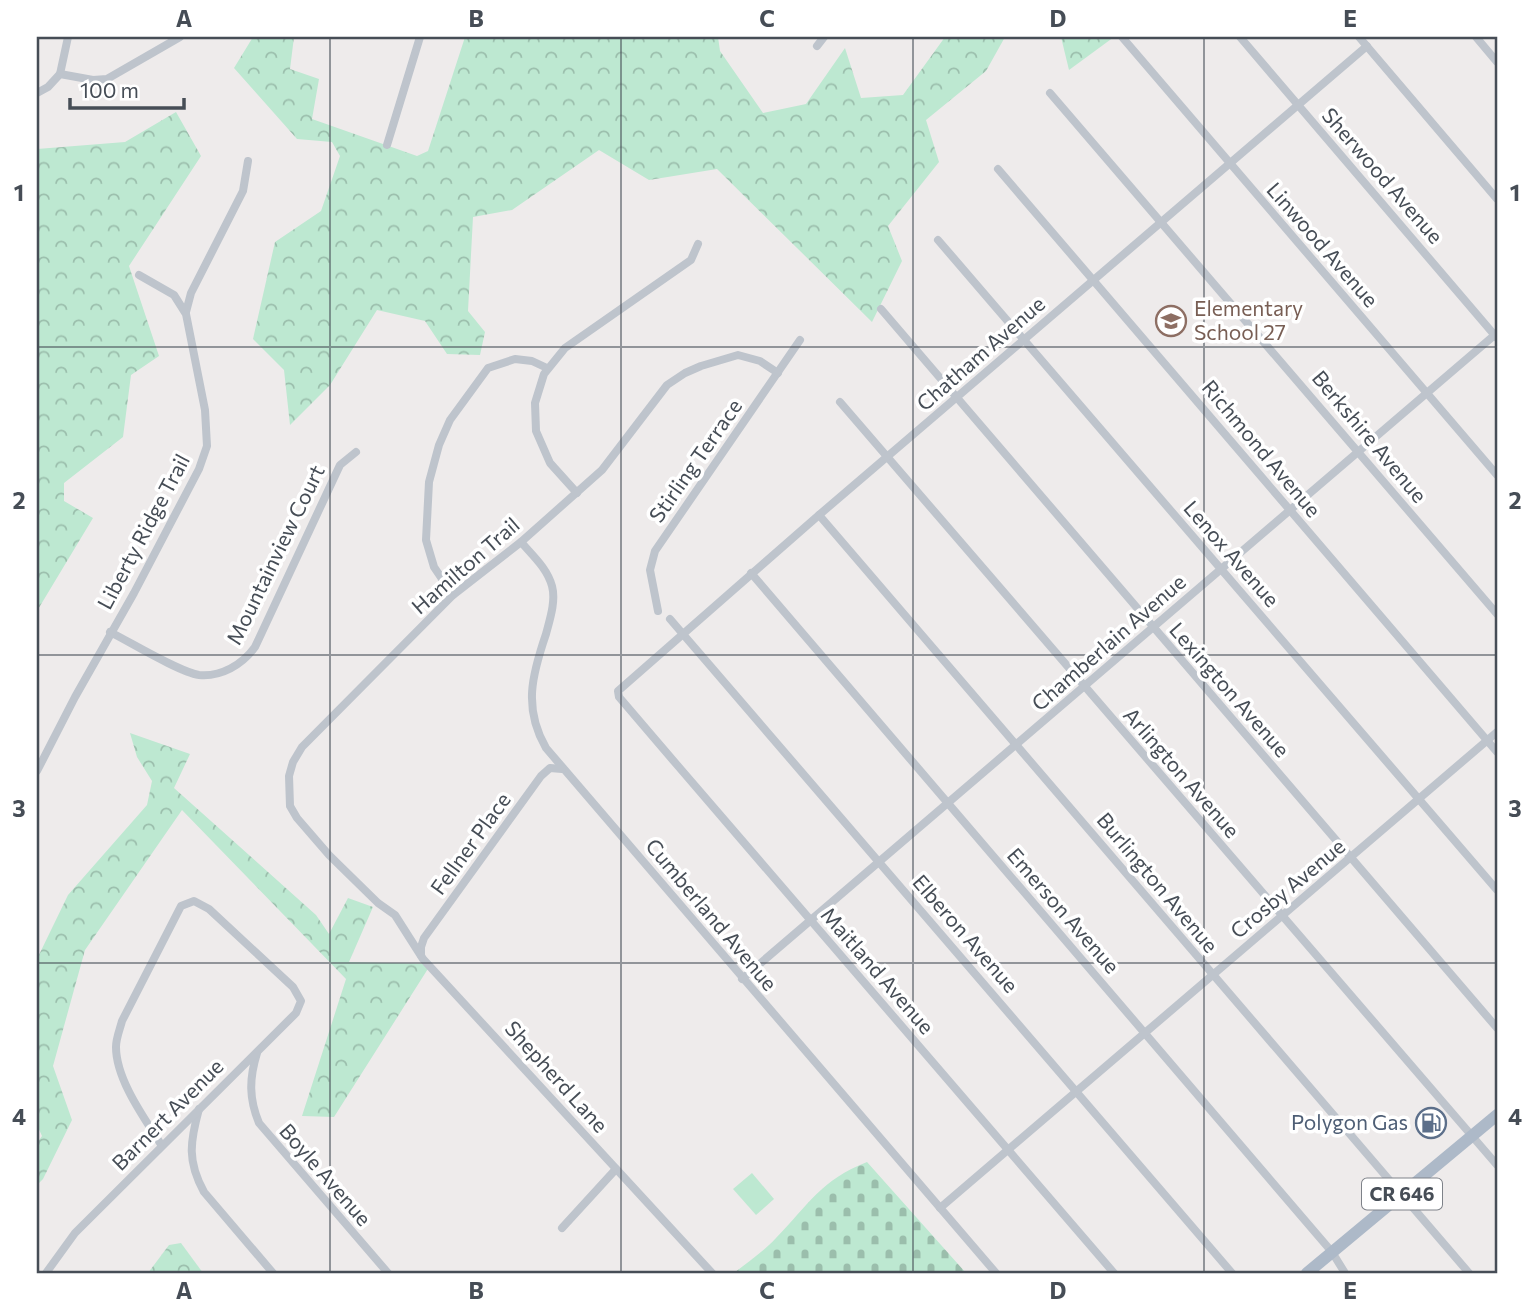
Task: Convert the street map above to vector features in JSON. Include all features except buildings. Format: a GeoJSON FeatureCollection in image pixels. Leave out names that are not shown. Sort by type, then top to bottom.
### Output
{"type":"FeatureCollection","features":[{"type":"Feature","properties":{"kind":"main road","name":"CR 646"},"geometry":{"type":"LineString","coordinates":[[1307,1273],[1497,1115]]}},
{"type":"Feature","properties":{"kind":"street"},"geometry":{"type":"LineString","coordinates":[[37,93],[48,87],[60,74],[68,37]]}},
{"type":"Feature","properties":{"kind":"street"},"geometry":{"type":"LineString","coordinates":[[60,74],[99,80],[115,76],[180,37]]}},
{"type":"Feature","properties":{"kind":"street"},"geometry":{"type":"LineString","coordinates":[[387,145],[420,37]]}},
{"type":"Feature","properties":{"kind":"street"},"geometry":{"type":"LineString","coordinates":[[817,46],[824,37]]}},
{"type":"Feature","properties":{"kind":"street","name":"Linwood Avenue"},"geometry":{"type":"LineString","coordinates":[[1122,37],[1497,475]]}},
{"type":"Feature","properties":{"kind":"street","name":"Sherwood Avenue"},"geometry":{"type":"LineString","coordinates":[[1240,37],[1497,335]]}},
{"type":"Feature","properties":{"kind":"street"},"geometry":{"type":"LineString","coordinates":[[1359,37],[1497,199]]}},
{"type":"Feature","properties":{"kind":"street"},"geometry":{"type":"LineString","coordinates":[[1476,37],[1497,62]]}},
{"type":"Feature","properties":{"kind":"street","name":"Chatham Avenue"},"geometry":{"type":"LineString","coordinates":[[618,689],[1367,46]]}},
{"type":"Feature","properties":{"kind":"street","name":"Berkshire Avenue"},"geometry":{"type":"LineString","coordinates":[[1050,93],[1497,614]]}},
{"type":"Feature","properties":{"kind":"street"},"geometry":{"type":"LineString","coordinates":[[186,314],[191,293],[243,191],[248,161]]}},
{"type":"Feature","properties":{"kind":"street","name":"Richmond Avenue"},"geometry":{"type":"LineString","coordinates":[[998,169],[1497,752]]}},
{"type":"Feature","properties":{"kind":"street","name":"Lenox Avenue"},"geometry":{"type":"LineString","coordinates":[[938,240],[1497,890]]}},
{"type":"Feature","properties":{"kind":"street"},"geometry":{"type":"LineString","coordinates":[[577,493],[550,463],[536,431],[535,402],[547,368],[565,348],[691,260],[698,244]]}},
{"type":"Feature","properties":{"kind":"street"},"geometry":{"type":"LineString","coordinates":[[139,275],[174,295],[186,314]]}},
{"type":"Feature","properties":{"kind":"street","name":"Lexington Avenue"},"geometry":{"type":"LineString","coordinates":[[881,309],[1497,1028]]}},
{"type":"Feature","properties":{"kind":"street","name":"Liberty Ridge Trail"},"geometry":{"type":"LineString","coordinates":[[37,771],[39,759],[134,593],[204,458],[207,435],[205,410],[186,314]]}},
{"type":"Feature","properties":{"kind":"street","name":"Chamberlain Avenue"},"geometry":{"type":"LineString","coordinates":[[742,979],[1497,335]]}},
{"type":"Feature","properties":{"kind":"street","name":"Stirling Terrace"},"geometry":{"type":"LineString","coordinates":[[659,611],[650,570],[655,551],[800,340]]}},
{"type":"Feature","properties":{"kind":"street","name":"Hamilton Trail"},"geometry":{"type":"LineString","coordinates":[[378,903],[329,855],[290,806],[289,776],[302,747],[453,595],[521,542],[611,460],[652,402],[677,377],[701,366],[738,355],[760,361],[778,373]]}},
{"type":"Feature","properties":{"kind":"street"},"geometry":{"type":"LineString","coordinates":[[453,595],[434,566],[426,540],[429,482],[442,438],[457,409],[488,368],[515,359],[532,361],[547,368]]}},
{"type":"Feature","properties":{"kind":"street","name":"Arlington Avenue"},"geometry":{"type":"LineString","coordinates":[[840,402],[1497,1165]]}},
{"type":"Feature","properties":{"kind":"street","name":"Mountainview Court"},"geometry":{"type":"LineString","coordinates":[[110,632],[199,675],[236,667],[255,647],[340,466],[355,452]]}},
{"type":"Feature","properties":{"kind":"street","name":"Burlington Avenue"},"geometry":{"type":"LineString","coordinates":[[819,515],[1469,1273]]}},
{"type":"Feature","properties":{"kind":"street","name":"Cumberland Avenue"},"geometry":{"type":"LineString","coordinates":[[521,542],[544,568],[553,588],[550,621],[532,685],[531,707],[540,738],[563,769],[996,1273]]}},
{"type":"Feature","properties":{"kind":"street","name":"Emerson Avenue"},"geometry":{"type":"LineString","coordinates":[[751,573],[1332,1252],[1345,1273]]}},
{"type":"Feature","properties":{"kind":"street","name":"Elberon Avenue"},"geometry":{"type":"LineString","coordinates":[[670,620],[1232,1273]]}},
{"type":"Feature","properties":{"kind":"street","name":"Maitland Avenue"},"geometry":{"type":"LineString","coordinates":[[618,689],[619,697],[1114,1273]]}},
{"type":"Feature","properties":{"kind":"street","name":"Crosby Avenue"},"geometry":{"type":"LineString","coordinates":[[940,1208],[1497,732]]}},
{"type":"Feature","properties":{"kind":"street","name":"Fellner Place"},"geometry":{"type":"LineString","coordinates":[[421,955],[424,938],[541,776],[550,768],[563,769]]}},
{"type":"Feature","properties":{"kind":"street","name":"Barnert Avenue"},"geometry":{"type":"LineString","coordinates":[[46,1273],[75,1233],[258,1051],[299,1007],[299,994],[204,905],[194,901],[181,906],[122,1021],[117,1040],[121,1073],[162,1146]]}},
{"type":"Feature","properties":{"kind":"street","name":"Shepherd Lane"},"geometry":{"type":"LineString","coordinates":[[378,903],[395,915],[421,955],[712,1273]]}},
{"type":"Feature","properties":{"kind":"street","name":"Boyle Avenue"},"geometry":{"type":"LineString","coordinates":[[258,1051],[250,1089],[252,1107],[259,1123],[388,1273]]}},
{"type":"Feature","properties":{"kind":"street"},"geometry":{"type":"LineString","coordinates":[[199,1109],[191,1154],[199,1183],[273,1273]]}},
{"type":"Feature","properties":{"kind":"street"},"geometry":{"type":"LineString","coordinates":[[562,1228],[616,1169]]}},
{"type":"Feature","properties":{"kind":"green space"},"geometry":{"type":"Polygon","coordinates":[[[253,37],[294,37],[290,69],[319,79],[312,119],[417,156],[428,151],[465,37],[718,37],[720,51],[763,113],[806,104],[845,48],[861,98],[903,95],[945,37],[1005,37],[986,71],[926,120],[939,162],[888,226],[902,261],[872,322],[717,169],[649,180],[599,150],[512,210],[473,217],[468,311],[485,332],[480,355],[447,354],[425,321],[377,310],[330,385],[290,425],[284,370],[253,339],[275,242],[321,211],[340,156],[332,142],[297,139],[234,68],[253,37]]]}},
{"type":"Feature","properties":{"kind":"green space"},"geometry":{"type":"Polygon","coordinates":[[[1061,37],[1114,37],[1069,70],[1061,37]]]}},
{"type":"Feature","properties":{"kind":"green space"},"geometry":{"type":"Polygon","coordinates":[[[176,112],[201,156],[129,266],[159,356],[131,375],[123,437],[64,483],[64,501],[93,518],[37,611],[37,149],[125,142],[176,112]]]}},
{"type":"Feature","properties":{"kind":"green space"},"geometry":{"type":"Polygon","coordinates":[[[130,733],[190,754],[174,788],[316,915],[329,934],[348,898],[373,907],[349,962],[431,964],[334,1117],[302,1116],[346,979],[182,810],[85,950],[53,1066],[72,1120],[43,1179],[37,1185],[37,1143],[42,1136],[37,1125],[37,959],[68,895],[147,805],[152,781],[137,757],[130,733]]]}},
{"type":"Feature","properties":{"kind":"green space"},"geometry":{"type":"Polygon","coordinates":[[[867,1162],[966,1273],[734,1273],[771,1243],[827,1185],[867,1162]]]}},
{"type":"Feature","properties":{"kind":"green space"},"geometry":{"type":"Polygon","coordinates":[[[752,1173],[774,1199],[756,1215],[733,1189],[752,1173]]]}},
{"type":"Feature","properties":{"kind":"green space"},"geometry":{"type":"Polygon","coordinates":[[[181,1243],[203,1273],[148,1273],[169,1245],[181,1243]]]}},
{"type":"Feature","properties":{"kind":"place","name":"Elementary School 27"},"geometry":{"type":"Point","coordinates":[1171,321]}},
{"type":"Feature","properties":{"kind":"place","name":"Polygon Gas"},"geometry":{"type":"Point","coordinates":[1431,1123]}}]}
